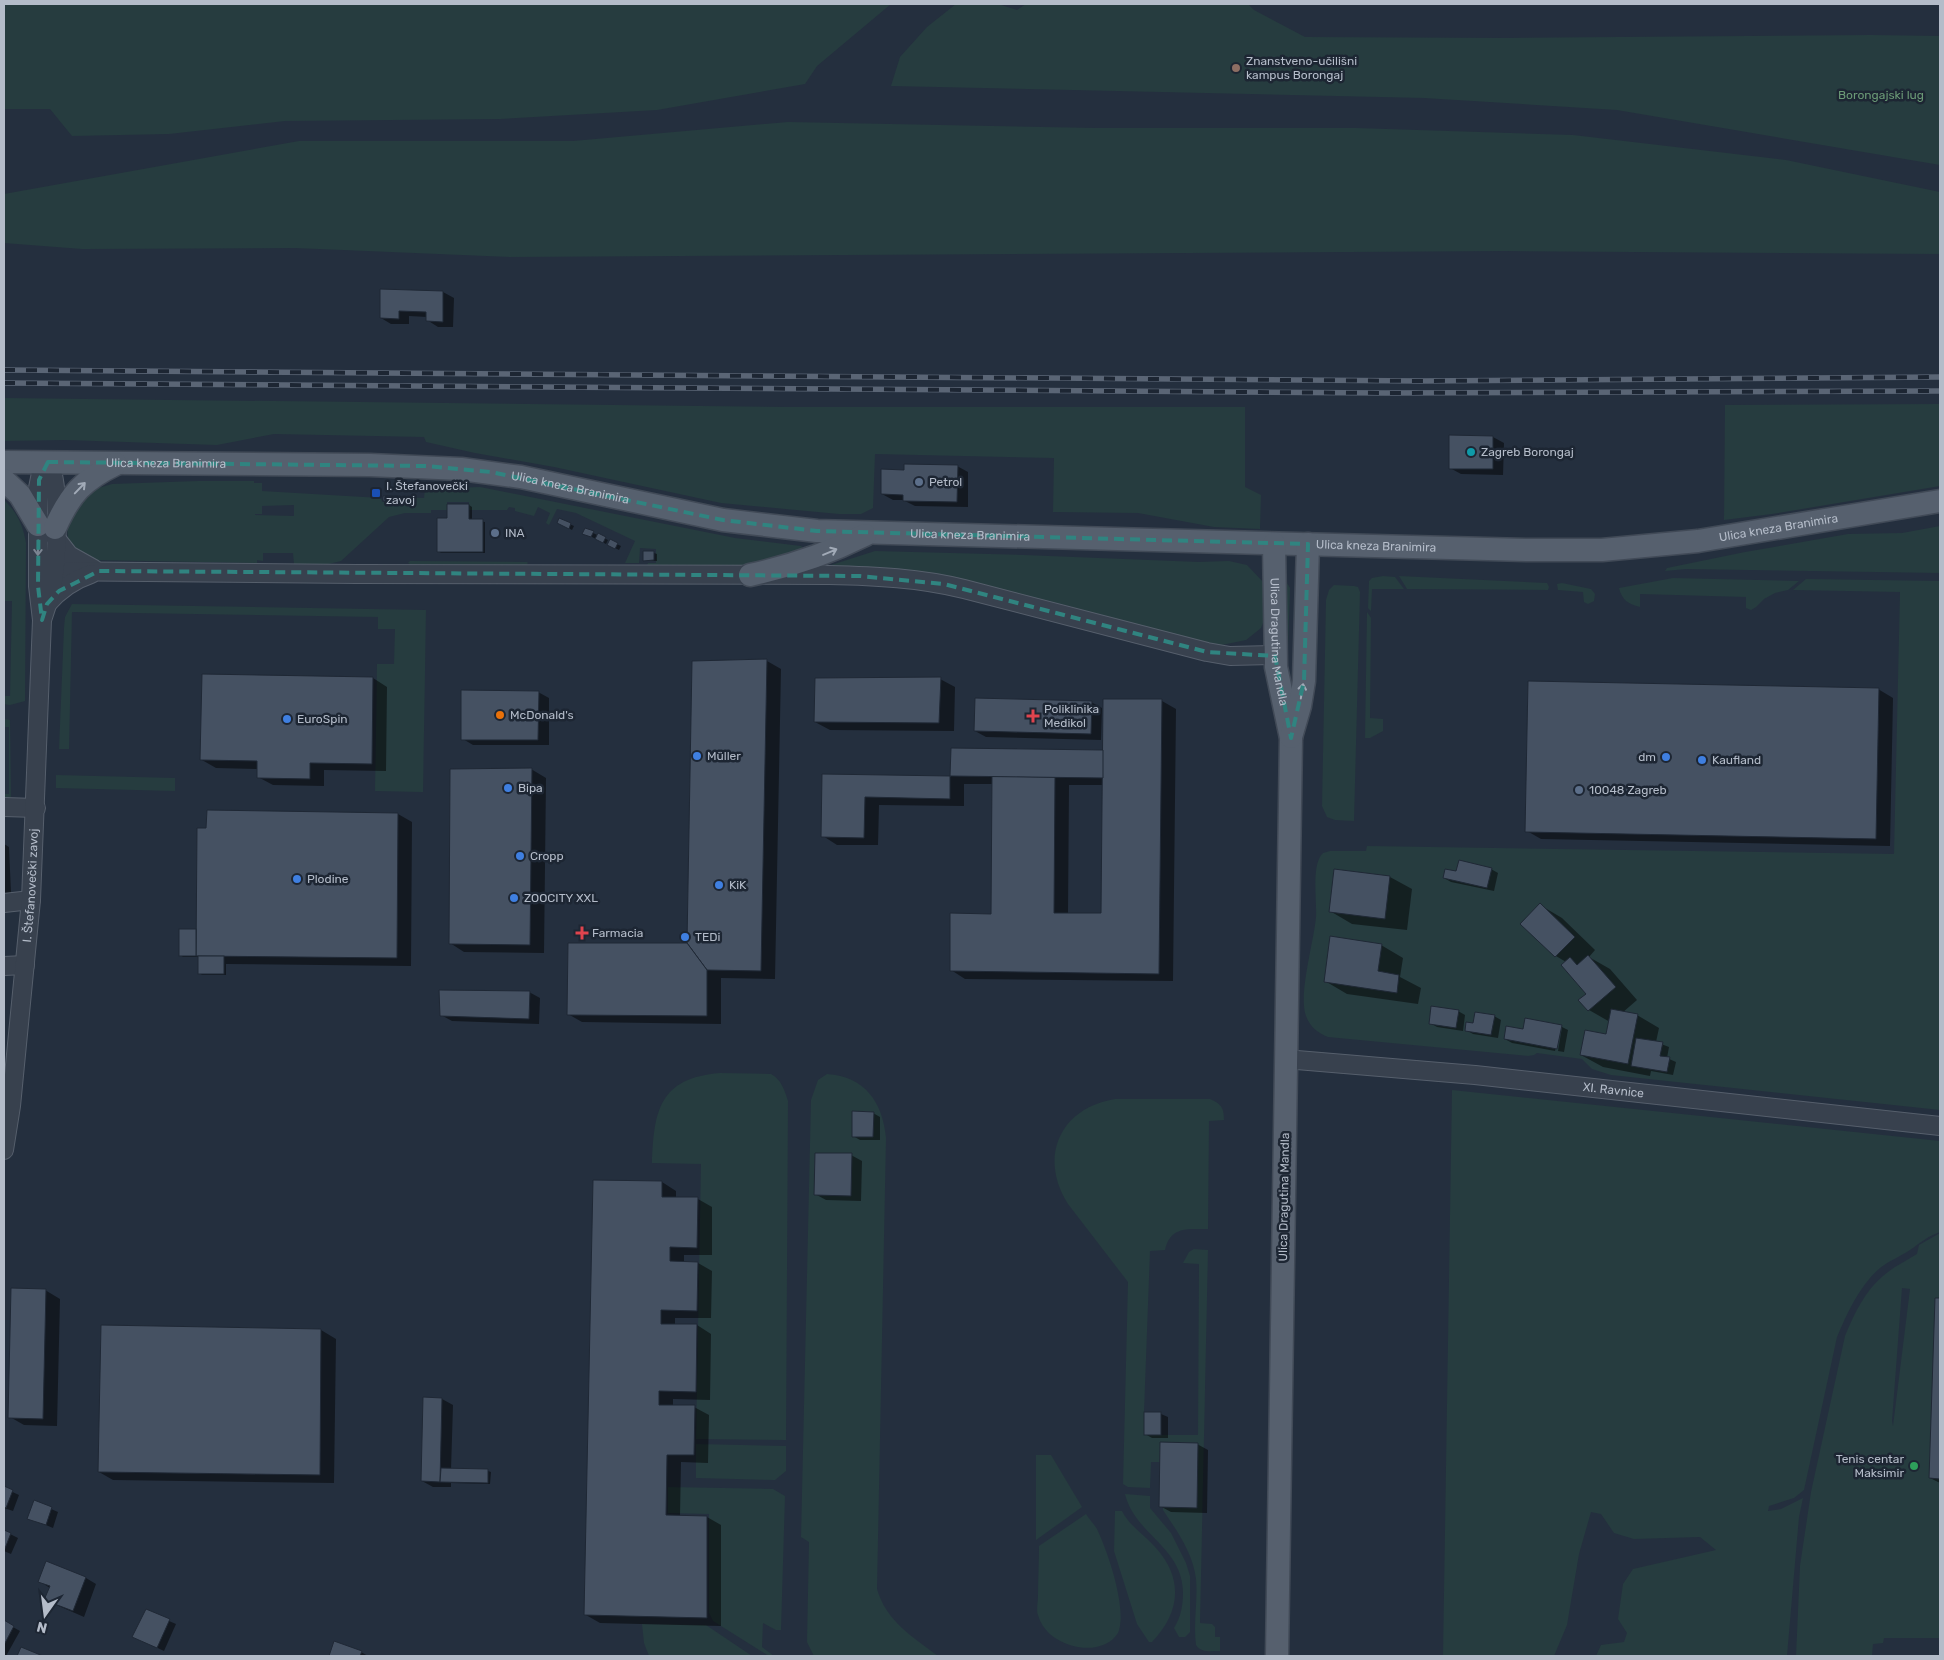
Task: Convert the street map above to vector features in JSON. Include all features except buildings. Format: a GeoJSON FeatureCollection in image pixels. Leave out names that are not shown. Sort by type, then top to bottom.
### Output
{"type":"FeatureCollection","features":[{"type":"Feature","properties":{"kind":"main road","name":"Ulica kneza Branimira"},"geometry":{"type":"LineString","coordinates":[[4,462],[370,465],[461,468],[521,477],[687,513],[754,525],[817,532],[1526,550],[1624,549],[1707,540],[1940,501]]}},
{"type":"Feature","properties":{"kind":"main road"},"geometry":{"type":"LineString","coordinates":[[4,480],[20,495],[50,530],[78,488],[95,474],[119,462]]}},
{"type":"Feature","properties":{"kind":"main road"},"geometry":{"type":"LineString","coordinates":[[750,575],[787,567],[821,556],[869,533]]}},
{"type":"Feature","properties":{"kind":"main road","name":"Ulica Dragutina Mandla"},"geometry":{"type":"LineString","coordinates":[[1274,544],[1275,655],[1278,683],[1291,738],[1277,1656]]}},
{"type":"Feature","properties":{"kind":"main road","name":"Ulica Dragutina Mandla"},"geometry":{"type":"LineString","coordinates":[[1291,738],[1300,706],[1304,681],[1308,544]]}},
{"type":"Feature","properties":{"kind":"street","name":"I. Štefanovečki zavoj"},"geometry":{"type":"LineString","coordinates":[[4,1150],[7,1106],[31,900],[36,808],[37,716],[50,530],[39,480],[48,462]]}},
{"type":"Feature","properties":{"kind":"street"},"geometry":{"type":"LineString","coordinates":[[50,530],[69,555],[76,561],[99,571]]}},
{"type":"Feature","properties":{"kind":"street"},"geometry":{"type":"LineString","coordinates":[[46,571],[860,576],[944,584],[1207,652],[1230,656],[1275,655]]}},
{"type":"Feature","properties":{"kind":"street"},"geometry":{"type":"LineString","coordinates":[[45,612],[59,591],[68,584],[99,571]]}},
{"type":"Feature","properties":{"kind":"street"},"geometry":{"type":"LineString","coordinates":[[4,807],[36,808]]}},
{"type":"Feature","properties":{"kind":"street"},"geometry":{"type":"LineString","coordinates":[[4,903],[31,900]]}},
{"type":"Feature","properties":{"kind":"street"},"geometry":{"type":"LineString","coordinates":[[4,966],[24,964]]}},
{"type":"Feature","properties":{"kind":"street","name":"XI. Ravnice"},"geometry":{"type":"LineString","coordinates":[[1285,1059],[1485,1076],[1940,1126]]}},
{"type":"Feature","properties":{"kind":"highlighted area"},"geometry":{"type":"Polygon","coordinates":[[[48,462],[426,466],[491,472],[723,520],[817,531],[1308,544],[1304,681],[1291,738],[1275,656],[1207,652],[944,584],[860,576],[99,571],[59,591],[47,604],[42,620],[38,586],[39,480],[48,462]]]}},
{"type":"Feature","properties":{"kind":"green space"},"geometry":{"type":"Polygon","coordinates":[[[4,4],[891,4],[817,66],[805,84],[657,110],[500,119],[285,121],[169,134],[72,136],[50,109],[4,109],[4,4]]]}},
{"type":"Feature","properties":{"kind":"green space","name":"Borongajski lug"},"geometry":{"type":"Polygon","coordinates":[[[956,4],[998,4],[1017,10],[1026,4],[1248,4],[1254,10],[1305,37],[1940,36],[1940,165],[1617,110],[1424,98],[891,86],[900,57],[927,27],[956,4]]]}},
{"type":"Feature","properties":{"kind":"green space"},"geometry":{"type":"Polygon","coordinates":[[[788,122],[1096,128],[1356,128],[1573,135],[1786,160],[1940,192],[1940,254],[1505,251],[510,257],[295,248],[82,249],[4,243],[4,194],[299,141],[573,141],[788,122]]]}},
{"type":"Feature","properties":{"kind":"green space"},"geometry":{"type":"Polygon","coordinates":[[[4,398],[787,407],[1245,407],[1245,487],[1261,495],[1260,529],[1214,527],[1138,513],[1053,512],[1054,458],[875,454],[873,508],[861,514],[839,514],[721,503],[554,467],[475,453],[426,442],[424,437],[274,434],[217,445],[65,440],[4,441],[4,398]]]}},
{"type":"Feature","properties":{"kind":"green space"},"geometry":{"type":"Polygon","coordinates":[[[1940,404],[1940,486],[1772,514],[1724,520],[1725,405],[1940,404]]]}},
{"type":"Feature","properties":{"kind":"green space"},"geometry":{"type":"Polygon","coordinates":[[[254,481],[254,483],[262,483],[262,491],[381,498],[382,502],[399,502],[400,497],[424,498],[425,489],[480,487],[735,538],[801,546],[804,549],[745,566],[647,566],[648,563],[656,563],[656,549],[640,548],[639,563],[625,563],[635,541],[576,513],[557,509],[549,525],[546,523],[550,513],[538,507],[534,516],[515,511],[515,508],[509,507],[507,510],[469,510],[469,502],[447,502],[447,510],[431,510],[431,513],[405,513],[389,517],[341,561],[329,564],[294,564],[293,553],[263,553],[263,561],[257,560],[257,563],[89,560],[73,549],[68,538],[67,525],[79,500],[95,489],[112,484],[254,481]],[[294,505],[262,506],[262,514],[255,514],[255,515],[294,516],[294,505]]]}},
{"type":"Feature","properties":{"kind":"green space"},"geometry":{"type":"Polygon","coordinates":[[[4,500],[19,519],[26,543],[25,701],[10,705],[4,704],[4,696],[10,696],[12,601],[4,601],[4,500]]]}},
{"type":"Feature","properties":{"kind":"green space"},"geometry":{"type":"Polygon","coordinates":[[[1940,526],[1940,573],[1686,569],[1665,571],[1667,568],[1745,552],[1848,534],[1902,533],[1940,526]]]}},
{"type":"Feature","properties":{"kind":"green space"},"geometry":{"type":"Polygon","coordinates":[[[875,551],[1199,562],[1229,561],[1247,565],[1264,583],[1268,611],[1261,628],[1246,640],[1217,646],[1061,604],[937,576],[828,566],[875,551]]]}},
{"type":"Feature","properties":{"kind":"green space"},"geometry":{"type":"Polygon","coordinates":[[[410,561],[528,563],[526,565],[410,564],[408,563],[410,561]]]}},
{"type":"Feature","properties":{"kind":"green space"},"geometry":{"type":"Polygon","coordinates":[[[1383,576],[1395,577],[1404,589],[1372,589],[1371,611],[1368,608],[1369,581],[1372,578],[1383,576]]]}},
{"type":"Feature","properties":{"kind":"green space"},"geometry":{"type":"Polygon","coordinates":[[[1399,576],[1547,583],[1549,587],[1548,590],[1407,589],[1399,576]]]}},
{"type":"Feature","properties":{"kind":"green space"},"geometry":{"type":"Polygon","coordinates":[[[1673,578],[1799,581],[1788,590],[1775,593],[1764,599],[1751,610],[1746,608],[1746,597],[1640,594],[1640,607],[1626,601],[1619,588],[1673,578]]]}},
{"type":"Feature","properties":{"kind":"green space"},"geometry":{"type":"Polygon","coordinates":[[[1806,579],[1940,581],[1940,1110],[1611,1075],[1592,1069],[1582,1059],[1537,1053],[1528,1056],[1328,1037],[1312,1026],[1306,1016],[1304,995],[1316,917],[1315,883],[1317,865],[1323,853],[1330,851],[1366,851],[1367,846],[1894,854],[1900,592],[1793,590],[1806,579]]]}},
{"type":"Feature","properties":{"kind":"green space"},"geometry":{"type":"Polygon","coordinates":[[[1287,583],[1290,588],[1288,650],[1286,653],[1284,585],[1287,583]]]}},
{"type":"Feature","properties":{"kind":"green space"},"geometry":{"type":"Polygon","coordinates":[[[1562,583],[1591,589],[1595,594],[1594,601],[1588,604],[1584,602],[1583,592],[1558,590],[1557,584],[1562,583]]]}},
{"type":"Feature","properties":{"kind":"green space"},"geometry":{"type":"Polygon","coordinates":[[[1334,585],[1358,587],[1360,592],[1354,821],[1335,820],[1327,817],[1322,806],[1326,600],[1329,590],[1334,585]]]}},
{"type":"Feature","properties":{"kind":"green space"},"geometry":{"type":"Polygon","coordinates":[[[72,604],[426,610],[423,792],[375,791],[377,664],[394,664],[395,629],[378,629],[378,617],[72,612],[69,749],[59,749],[64,628],[65,617],[72,604]]]}},
{"type":"Feature","properties":{"kind":"green space"},"geometry":{"type":"Polygon","coordinates":[[[1367,612],[1371,618],[1370,718],[1383,719],[1383,731],[1370,738],[1365,738],[1367,612]]]}},
{"type":"Feature","properties":{"kind":"green space"},"geometry":{"type":"Polygon","coordinates":[[[4,719],[10,720],[11,797],[4,797],[4,794],[9,794],[9,727],[4,727],[4,719]]]}},
{"type":"Feature","properties":{"kind":"green space"},"geometry":{"type":"Polygon","coordinates":[[[56,775],[175,778],[175,791],[56,788],[56,775]]]}},
{"type":"Feature","properties":{"kind":"green space"},"geometry":{"type":"Polygon","coordinates":[[[720,1073],[771,1074],[780,1082],[788,1101],[786,1440],[696,1439],[701,1164],[652,1163],[653,1144],[658,1113],[664,1100],[672,1090],[684,1082],[700,1076],[720,1073]]]}},
{"type":"Feature","properties":{"kind":"green space"},"geometry":{"type":"Polygon","coordinates":[[[827,1074],[852,1080],[870,1094],[881,1114],[886,1138],[877,1589],[887,1610],[901,1627],[938,1656],[814,1656],[807,1642],[809,1542],[801,1537],[811,1100],[818,1080],[827,1074]]]}},
{"type":"Feature","properties":{"kind":"green space"},"geometry":{"type":"Polygon","coordinates":[[[1452,1090],[1940,1141],[1940,1232],[1880,1268],[1860,1291],[1837,1337],[1804,1490],[1794,1498],[1769,1506],[1768,1511],[1781,1509],[1803,1498],[1799,1517],[1787,1656],[1596,1656],[1601,1645],[1624,1642],[1627,1633],[1618,1619],[1623,1584],[1633,1569],[1716,1550],[1700,1537],[1634,1539],[1614,1533],[1601,1514],[1591,1512],[1579,1554],[1567,1625],[1554,1656],[1443,1656],[1452,1090]]]}},
{"type":"Feature","properties":{"kind":"green space"},"geometry":{"type":"Polygon","coordinates":[[[1115,1099],[1210,1099],[1219,1104],[1223,1112],[1224,1120],[1209,1121],[1208,1229],[1181,1230],[1167,1242],[1165,1250],[1150,1251],[1144,1412],[1144,1435],[1198,1435],[1199,1264],[1183,1263],[1189,1252],[1194,1249],[1208,1250],[1200,1623],[1212,1624],[1215,1627],[1215,1637],[1220,1637],[1220,1651],[1203,1650],[1196,1645],[1196,1579],[1192,1560],[1184,1543],[1163,1510],[1163,1507],[1197,1507],[1198,1443],[1160,1442],[1160,1462],[1151,1462],[1150,1488],[1128,1487],[1123,1484],[1128,1282],[1068,1204],[1059,1186],[1055,1169],[1055,1152],[1060,1137],[1068,1124],[1080,1113],[1096,1104],[1115,1099]]]}},
{"type":"Feature","properties":{"kind":"green space"},"geometry":{"type":"Polygon","coordinates":[[[1940,1233],[1940,1638],[1884,1638],[1883,1643],[1873,1644],[1872,1656],[1796,1656],[1800,1566],[1811,1492],[1845,1336],[1865,1296],[1887,1273],[1917,1254],[1919,1245],[1940,1233]],[[1902,1288],[1893,1426],[1910,1289],[1902,1288]]]}},
{"type":"Feature","properties":{"kind":"green space"},"geometry":{"type":"Polygon","coordinates":[[[696,1444],[786,1446],[786,1471],[775,1480],[696,1478],[696,1444]]]}},
{"type":"Feature","properties":{"kind":"green space"},"geometry":{"type":"Polygon","coordinates":[[[1036,1455],[1051,1455],[1082,1507],[1036,1540],[1036,1455]]]}},
{"type":"Feature","properties":{"kind":"green space"},"geometry":{"type":"Polygon","coordinates":[[[668,1487],[773,1489],[785,1496],[781,1630],[776,1630],[763,1623],[762,1647],[774,1656],[769,1656],[713,1621],[709,1613],[709,1514],[668,1513],[668,1487]]]}},
{"type":"Feature","properties":{"kind":"green space"},"geometry":{"type":"Polygon","coordinates":[[[1125,1494],[1150,1496],[1150,1508],[1171,1533],[1186,1563],[1190,1576],[1190,1632],[1185,1637],[1179,1637],[1174,1628],[1182,1606],[1181,1576],[1167,1552],[1138,1520],[1130,1508],[1125,1494]]]}},
{"type":"Feature","properties":{"kind":"green space"},"geometry":{"type":"Polygon","coordinates":[[[1115,1511],[1122,1511],[1133,1526],[1156,1548],[1171,1572],[1175,1596],[1173,1608],[1161,1631],[1152,1642],[1149,1642],[1137,1624],[1114,1551],[1115,1511]]]}},
{"type":"Feature","properties":{"kind":"green space"},"geometry":{"type":"Polygon","coordinates":[[[1086,1514],[1097,1529],[1106,1552],[1119,1596],[1120,1610],[1118,1633],[1110,1641],[1100,1646],[1088,1648],[1063,1642],[1052,1636],[1043,1626],[1037,1608],[1039,1546],[1086,1514]]]}},
{"type":"Feature","properties":{"kind":"green space"},"geometry":{"type":"Polygon","coordinates":[[[642,1624],[706,1625],[752,1656],[649,1656],[644,1643],[642,1624]]]}},
{"type":"Feature","properties":{"kind":"railway"},"geometry":{"type":"LineString","coordinates":[[4,370],[1420,381],[1940,377]]}},
{"type":"Feature","properties":{"kind":"railway"},"geometry":{"type":"LineString","coordinates":[[4,383],[1386,393],[1940,391]]}},
{"type":"Feature","properties":{"kind":"place","name":"Znanstveno-učilišni kampus Borongaj"},"geometry":{"type":"Point","coordinates":[1236,68]}},
{"type":"Feature","properties":{"kind":"place","name":"Zagreb Borongaj"},"geometry":{"type":"Point","coordinates":[1471,452]}},
{"type":"Feature","properties":{"kind":"place","name":"Petrol"},"geometry":{"type":"Point","coordinates":[919,482]}},
{"type":"Feature","properties":{"kind":"place","name":"I. Štefanovečki zavoj"},"geometry":{"type":"Point","coordinates":[376,493]}},
{"type":"Feature","properties":{"kind":"place","name":"INA"},"geometry":{"type":"Point","coordinates":[495,533]}},
{"type":"Feature","properties":{"kind":"place","name":"McDonald's"},"geometry":{"type":"Point","coordinates":[500,715]}},
{"type":"Feature","properties":{"kind":"place","name":"Poliklinika Medikol"},"geometry":{"type":"Point","coordinates":[1033,716]}},
{"type":"Feature","properties":{"kind":"place","name":"EuroSpin"},"geometry":{"type":"Point","coordinates":[287,719]}},
{"type":"Feature","properties":{"kind":"place","name":"Müller"},"geometry":{"type":"Point","coordinates":[697,756]}},
{"type":"Feature","properties":{"kind":"place","name":"dm"},"geometry":{"type":"Point","coordinates":[1666,757]}},
{"type":"Feature","properties":{"kind":"place","name":"Kaufland"},"geometry":{"type":"Point","coordinates":[1702,760]}},
{"type":"Feature","properties":{"kind":"place","name":"Bipa"},"geometry":{"type":"Point","coordinates":[508,788]}},
{"type":"Feature","properties":{"kind":"place","name":"10048 Zagreb"},"geometry":{"type":"Point","coordinates":[1579,790]}},
{"type":"Feature","properties":{"kind":"place","name":"Cropp"},"geometry":{"type":"Point","coordinates":[520,856]}},
{"type":"Feature","properties":{"kind":"place","name":"Plodine"},"geometry":{"type":"Point","coordinates":[297,879]}},
{"type":"Feature","properties":{"kind":"place","name":"KiK"},"geometry":{"type":"Point","coordinates":[719,885]}},
{"type":"Feature","properties":{"kind":"place","name":"ZOOCITY XXL"},"geometry":{"type":"Point","coordinates":[514,898]}},
{"type":"Feature","properties":{"kind":"place","name":"Farmacia"},"geometry":{"type":"Point","coordinates":[582,933]}},
{"type":"Feature","properties":{"kind":"place","name":"TEDi"},"geometry":{"type":"Point","coordinates":[685,937]}},
{"type":"Feature","properties":{"kind":"place","name":"Tenis centar Maksimir"},"geometry":{"type":"Point","coordinates":[1914,1466]}}]}
